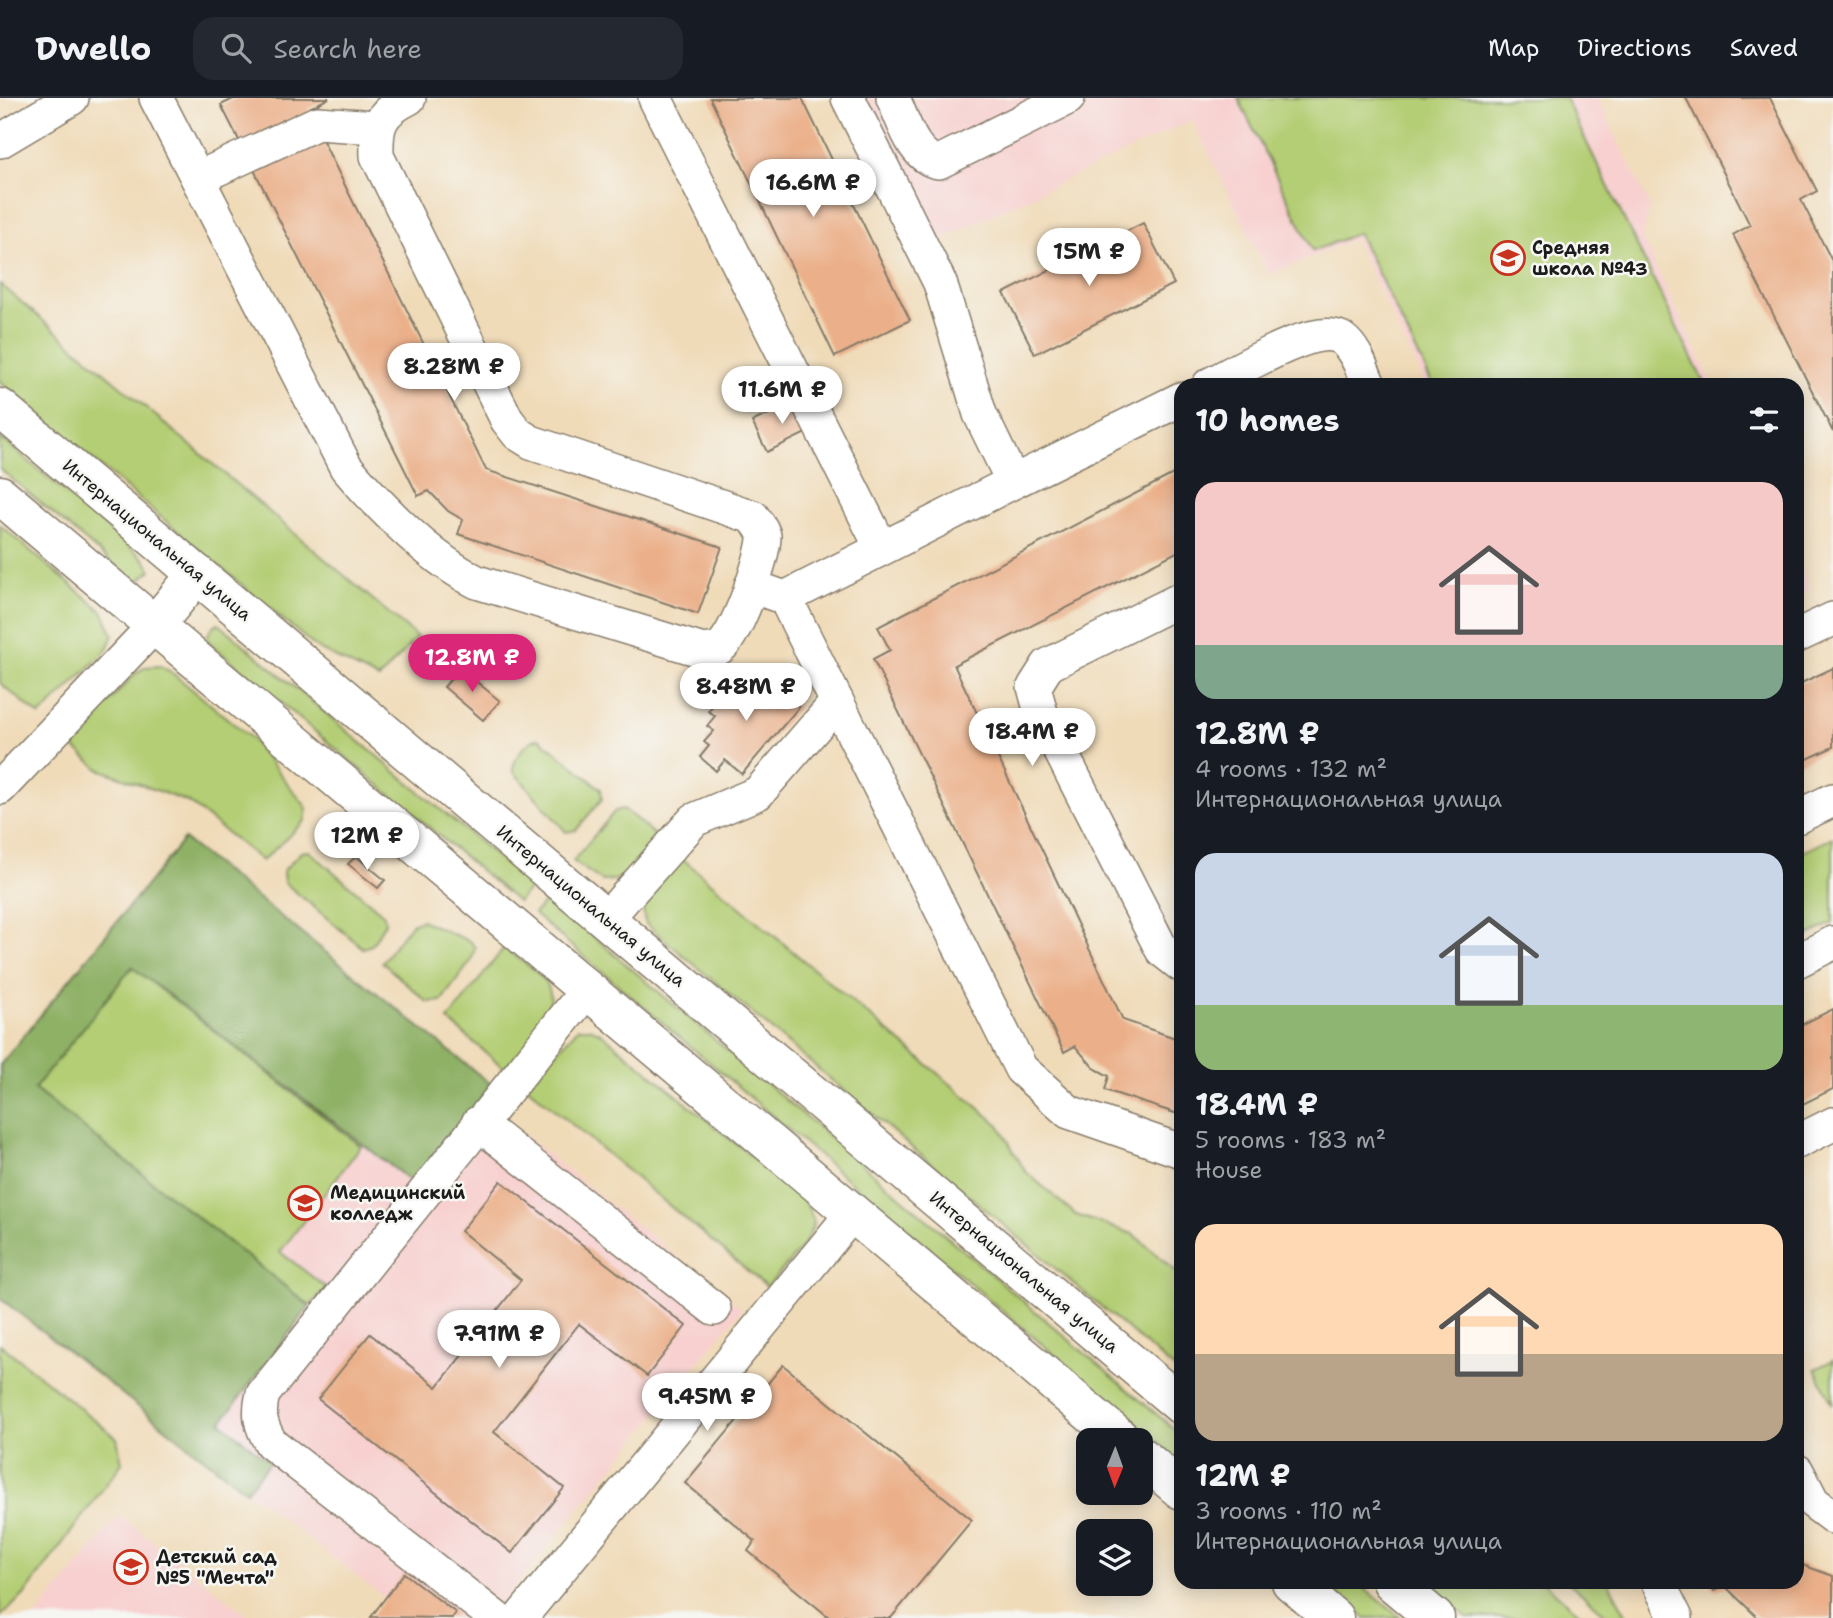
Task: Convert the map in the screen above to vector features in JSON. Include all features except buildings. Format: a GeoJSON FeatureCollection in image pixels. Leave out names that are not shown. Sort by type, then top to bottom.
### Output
{"type":"FeatureCollection","features":[{"type":"Feature","properties":{"kind":"main road","name":"Интернациональная улица"},"geometry":{"type":"LineString","coordinates":[[0,408],[1174,1399]]}},
{"type":"Feature","properties":{"kind":"main road"},"geometry":{"type":"LineString","coordinates":[[0,495],[1108,1428]]}},
{"type":"Feature","properties":{"kind":"main road"},"geometry":{"type":"LineString","coordinates":[[155,625],[197,574]]}},
{"type":"Feature","properties":{"kind":"main road"},"geometry":{"type":"LineString","coordinates":[[1153,1466],[1174,1484]]}},
{"type":"Feature","properties":{"kind":"main road"},"geometry":{"type":"LineString","coordinates":[[1299,1589],[1334,1618]]}},
{"type":"Feature","properties":{"kind":"main road"},"geometry":{"type":"LineString","coordinates":[[1400,1589],[1435,1618]]}},
{"type":"Feature","properties":{"kind":"street"},"geometry":{"type":"LineString","coordinates":[[0,141],[72,98]]}},
{"type":"Feature","properties":{"kind":"street"},"geometry":{"type":"LineString","coordinates":[[156,98],[346,467],[363,487],[450,568],[477,582],[703,651],[720,648],[731,636],[751,586],[763,549],[764,532],[753,517],[531,442],[519,434],[507,420],[377,156],[376,127],[393,106],[409,98]]}},
{"type":"Feature","properties":{"kind":"street"},"geometry":{"type":"LineString","coordinates":[[655,98],[881,547]]}},
{"type":"Feature","properties":{"kind":"street"},"geometry":{"type":"LineString","coordinates":[[848,98],[940,283],[980,414],[1013,482]]}},
{"type":"Feature","properties":{"kind":"street"},"geometry":{"type":"LineString","coordinates":[[893,98],[919,152],[929,161],[939,162],[1068,98]]}},
{"type":"Feature","properties":{"kind":"street"},"geometry":{"type":"LineString","coordinates":[[198,178],[317,122],[376,127]]}},
{"type":"Feature","properties":{"kind":"street"},"geometry":{"type":"LineString","coordinates":[[1223,378],[1308,336],[1327,333],[1340,338],[1350,347],[1366,378]]}},
{"type":"Feature","properties":{"kind":"street"},"geometry":{"type":"LineString","coordinates":[[785,598],[881,547],[1174,402]]}},
{"type":"Feature","properties":{"kind":"street"},"geometry":{"type":"LineString","coordinates":[[751,586],[785,598],[1021,1069],[1069,1112],[1174,1149]]}},
{"type":"Feature","properties":{"kind":"street"},"geometry":{"type":"LineString","coordinates":[[1174,602],[1048,665],[1034,687],[1041,713],[1162,950],[1174,959]]}},
{"type":"Feature","properties":{"kind":"street"},"geometry":{"type":"LineString","coordinates":[[1804,633],[1833,619]]}},
{"type":"Feature","properties":{"kind":"street"},"geometry":{"type":"LineString","coordinates":[[3,778],[155,625]]}},
{"type":"Feature","properties":{"kind":"street"},"geometry":{"type":"LineString","coordinates":[[606,919],[694,820],[758,793],[837,702]]}},
{"type":"Feature","properties":{"kind":"street"},"geometry":{"type":"LineString","coordinates":[[1804,814],[1833,800]]}},
{"type":"Feature","properties":{"kind":"street"},"geometry":{"type":"LineString","coordinates":[[1804,958],[1833,943]]}},
{"type":"Feature","properties":{"kind":"street"},"geometry":{"type":"LineString","coordinates":[[496,1618],[271,1443],[260,1424],[264,1394],[587,989]]}},
{"type":"Feature","properties":{"kind":"street"},"geometry":{"type":"LineString","coordinates":[[478,1123],[714,1309]]}},
{"type":"Feature","properties":{"kind":"street"},"geometry":{"type":"LineString","coordinates":[[1804,1138],[1833,1124]]}},
{"type":"Feature","properties":{"kind":"street"},"geometry":{"type":"LineString","coordinates":[[520,1618],[852,1214]]}},
{"type":"Feature","properties":{"kind":"street"},"geometry":{"type":"LineString","coordinates":[[1804,1485],[1813,1502],[1833,1517]]}},
{"type":"Feature","properties":{"kind":"street"},"geometry":{"type":"LineString","coordinates":[[1662,1589],[1676,1618]]}},
{"type":"Feature","properties":{"kind":"shaded area","name":"Средняя школа №43"},"geometry":{"type":"Polygon","coordinates":[[[868,98],[1597,98],[1650,206],[1642,238],[1710,378],[1423,378],[1354,239],[1269,275],[1192,120],[940,240],[868,98]]]}},
{"type":"Feature","properties":{"kind":"shaded area"},"geometry":{"type":"Polygon","coordinates":[[[1804,575],[1811,589],[1804,592],[1804,575]]]}},
{"type":"Feature","properties":{"kind":"shaded area","name":"Медицинский колледж"},"geometry":{"type":"Polygon","coordinates":[[[184,839],[480,1100],[742,1309],[489,1618],[372,1618],[385,1598],[0,1298],[0,1065],[184,839]]]}},
{"type":"Feature","properties":{"kind":"shaded area","name":"Детский сад №5 \"Мечта\""},"geometry":{"type":"Polygon","coordinates":[[[119,1515],[251,1618],[35,1618],[119,1515]]]}},
{"type":"Feature","properties":{"kind":"green space","name":"Средняя школа №43"},"geometry":{"type":"Polygon","coordinates":[[[1238,98],[1565,98],[1702,378],[1430,378],[1358,233],[1313,251],[1238,98]]]}},
{"type":"Feature","properties":{"kind":"green space"},"geometry":{"type":"Polygon","coordinates":[[[0,284],[417,637],[379,679],[318,649],[0,382],[0,284]]]}},
{"type":"Feature","properties":{"kind":"green space"},"geometry":{"type":"Polygon","coordinates":[[[0,437],[144,559],[151,570],[138,581],[130,578],[0,469],[0,437]]]}},
{"type":"Feature","properties":{"kind":"green space"},"geometry":{"type":"Polygon","coordinates":[[[0,525],[102,611],[113,635],[106,651],[40,716],[0,683],[0,525]]]}},
{"type":"Feature","properties":{"kind":"green space"},"geometry":{"type":"Polygon","coordinates":[[[219,624],[532,886],[518,902],[211,644],[207,636],[214,625],[219,624]]]}},
{"type":"Feature","properties":{"kind":"green space"},"geometry":{"type":"Polygon","coordinates":[[[160,666],[171,672],[251,738],[307,808],[305,821],[262,861],[188,802],[99,769],[70,744],[134,675],[145,667],[160,666]]]}},
{"type":"Feature","properties":{"kind":"green space"},"geometry":{"type":"Polygon","coordinates":[[[539,738],[601,789],[602,799],[576,830],[566,832],[513,771],[515,760],[521,751],[539,738]]]}},
{"type":"Feature","properties":{"kind":"green space"},"geometry":{"type":"Polygon","coordinates":[[[624,809],[658,838],[624,879],[602,881],[573,861],[615,811],[624,809]]]}},
{"type":"Feature","properties":{"kind":"green space"},"geometry":{"type":"Polygon","coordinates":[[[1833,837],[1833,923],[1804,938],[1804,852],[1833,837]]]}},
{"type":"Feature","properties":{"kind":"green space"},"geometry":{"type":"Polygon","coordinates":[[[184,839],[492,1085],[412,1182],[132,967],[34,1089],[310,1306],[221,1422],[270,1462],[246,1491],[0,1298],[0,1065],[184,839]]]}},
{"type":"Feature","properties":{"kind":"green space"},"geometry":{"type":"Polygon","coordinates":[[[309,851],[384,915],[385,923],[372,945],[363,948],[284,882],[283,871],[301,852],[309,851]]]}},
{"type":"Feature","properties":{"kind":"green space"},"geometry":{"type":"Polygon","coordinates":[[[678,855],[999,1125],[1025,1171],[1076,1215],[1133,1234],[1174,1270],[1174,1368],[646,924],[644,904],[658,879],[678,855]]]}},
{"type":"Feature","properties":{"kind":"green space"},"geometry":{"type":"Polygon","coordinates":[[[548,898],[1174,1429],[1174,1456],[1153,1438],[1153,1428],[1141,1428],[534,914],[548,898]]]}},
{"type":"Feature","properties":{"kind":"green space"},"geometry":{"type":"Polygon","coordinates":[[[421,920],[471,942],[475,948],[471,961],[441,1001],[427,1002],[382,962],[411,924],[421,920]]]}},
{"type":"Feature","properties":{"kind":"green space"},"geometry":{"type":"Polygon","coordinates":[[[504,948],[541,977],[549,989],[551,1000],[536,1032],[505,1069],[448,1020],[504,948]]]}},
{"type":"Feature","properties":{"kind":"green space"},"geometry":{"type":"Polygon","coordinates":[[[132,967],[361,1146],[280,1252],[327,1288],[310,1306],[34,1089],[132,967]]]}},
{"type":"Feature","properties":{"kind":"green space"},"geometry":{"type":"Polygon","coordinates":[[[578,1028],[590,1028],[601,1033],[802,1198],[812,1216],[811,1230],[794,1256],[767,1287],[526,1086],[578,1028]]]}},
{"type":"Feature","properties":{"kind":"green space"},"geometry":{"type":"Polygon","coordinates":[[[0,1344],[117,1438],[122,1463],[25,1594],[0,1617],[0,1344]]]}},
{"type":"Feature","properties":{"kind":"green space"},"geometry":{"type":"Polygon","coordinates":[[[1833,1360],[1833,1405],[1815,1369],[1833,1360]]]}},
{"type":"Feature","properties":{"kind":"green space"},"geometry":{"type":"Polygon","coordinates":[[[1330,1589],[1366,1589],[1401,1618],[1365,1618],[1330,1589]]]}},
{"type":"Feature","properties":{"kind":"green space"},"geometry":{"type":"Polygon","coordinates":[[[1433,1589],[1551,1589],[1585,1618],[1467,1618],[1433,1589]]]}},
{"type":"Feature","properties":{"kind":"green space"},"geometry":{"type":"Polygon","coordinates":[[[1576,1589],[1612,1589],[1628,1618],[1610,1618],[1576,1589]]]}},
{"type":"Feature","properties":{"kind":"place","name":"Средняя школа №43"},"geometry":{"type":"Point","coordinates":[1508,258]}},
{"type":"Feature","properties":{"kind":"place","name":"Медицинский колледж"},"geometry":{"type":"Point","coordinates":[305,1203]}},
{"type":"Feature","properties":{"kind":"place","name":"Детский сад №5 \"Мечта\""},"geometry":{"type":"Point","coordinates":[131,1567]}}]}
